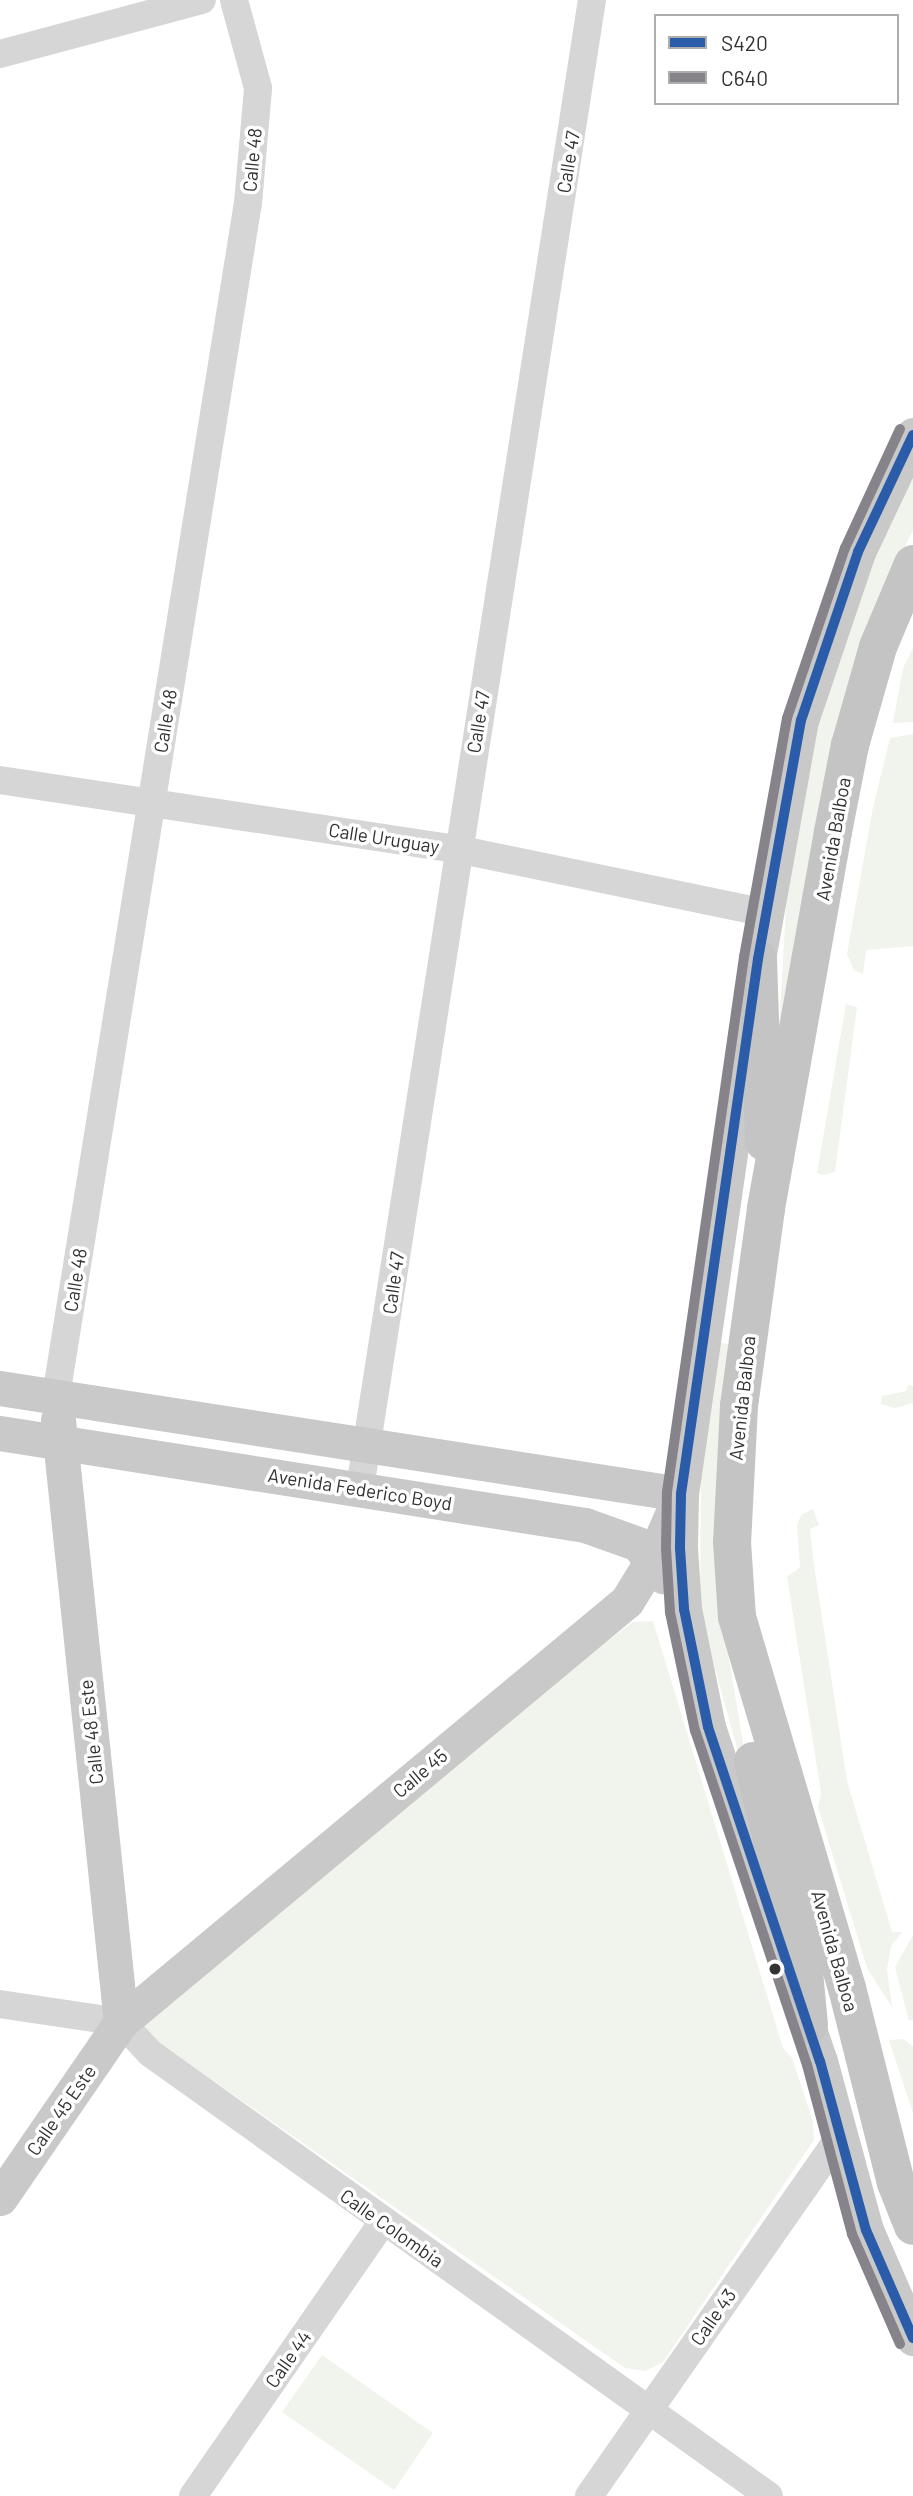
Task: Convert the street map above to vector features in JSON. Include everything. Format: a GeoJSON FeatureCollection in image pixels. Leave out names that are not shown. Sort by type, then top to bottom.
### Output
{"type":"FeatureCollection","features":[{"type":"Feature","properties":{"kind":"highway","name":"Avenida Balboa"},"geometry":{"type":"LineString","coordinates":[[913,564],[878,647],[849,745],[766,1209],[735,1456],[732,1542],[737,1617],[847,1988],[896,2183],[913,2226]]}},
{"type":"Feature","properties":{"kind":"highway"},"geometry":{"type":"LineString","coordinates":[[758,958],[766,1209]]}},
{"type":"Feature","properties":{"kind":"highway"},"geometry":{"type":"LineString","coordinates":[[737,1617],[748,1742],[804,1972],[808,2025]]}},
{"type":"Feature","properties":{"kind":"highway"},"geometry":{"type":"LineString","coordinates":[[871,2085],[899,2131],[913,2169]]}},
{"type":"Feature","properties":{"kind":"main road"},"geometry":{"type":"LineString","coordinates":[[0,1388],[681,1494],[758,958],[802,720],[828,630],[858,552],[913,435]]}},
{"type":"Feature","properties":{"kind":"main road","name":"Calle 48"},"geometry":{"type":"LineString","coordinates":[[56,1396],[60,1442]]}},
{"type":"Feature","properties":{"kind":"main road","name":"Avenida Federico Boyd"},"geometry":{"type":"LineString","coordinates":[[0,1433],[360,1488],[613,1532],[666,1554],[684,1609],[708,1727],[808,2025]]}},
{"type":"Feature","properties":{"kind":"main road","name":"Calle 48 Este"},"geometry":{"type":"LineString","coordinates":[[60,1442],[121,2022]]}},
{"type":"Feature","properties":{"kind":"main road","name":"Calle 45"},"geometry":{"type":"LineString","coordinates":[[121,2022],[627,1601],[666,1554],[681,1494]]}},
{"type":"Feature","properties":{"kind":"main road","name":"Calle 45 Este"},"geometry":{"type":"LineString","coordinates":[[0,2198],[121,2022]]}},
{"type":"Feature","properties":{"kind":"main road"},"geometry":{"type":"LineString","coordinates":[[808,2025],[838,2139],[866,2230],[913,2337]]}},
{"type":"Feature","properties":{"kind":"street"},"geometry":{"type":"LineString","coordinates":[[0,54],[202,0]]}},
{"type":"Feature","properties":{"kind":"street","name":"Calle 48"},"geometry":{"type":"LineString","coordinates":[[56,1396],[248,202],[258,88],[234,0]]}},
{"type":"Feature","properties":{"kind":"street","name":"Calle 47"},"geometry":{"type":"LineString","coordinates":[[360,1488],[369,1445],[457,849],[592,0]]}},
{"type":"Feature","properties":{"kind":"street","name":"Calle Uruguay"},"geometry":{"type":"LineString","coordinates":[[0,780],[457,849],[765,914]]}},
{"type":"Feature","properties":{"kind":"street"},"geometry":{"type":"LineString","coordinates":[[0,2004],[121,2022]]}},
{"type":"Feature","properties":{"kind":"street","name":"Calle Colombia"},"geometry":{"type":"LineString","coordinates":[[121,2022],[150,2053],[769,2496]]}},
{"type":"Feature","properties":{"kind":"street","name":"Calle 43"},"geometry":{"type":"LineString","coordinates":[[589,2496],[838,2139]]}},
{"type":"Feature","properties":{"kind":"street","name":"Calle 44"},"geometry":{"type":"LineString","coordinates":[[192,2496],[383,2222]]}},
{"type":"Feature","properties":{"kind":"shaded area"},"geometry":{"type":"Polygon","coordinates":[[[913,455],[913,530],[892,573],[775,1097],[788,874],[815,726],[849,605],[913,455]]]}},
{"type":"Feature","properties":{"kind":"shaded area"},"geometry":{"type":"Polygon","coordinates":[[[913,648],[913,722],[893,723],[903,668],[913,648]]]}},
{"type":"Feature","properties":{"kind":"shaded area"},"geometry":{"type":"Polygon","coordinates":[[[913,734],[913,946],[866,950],[863,974],[854,970],[847,954],[873,807],[890,738],[913,734]]]}},
{"type":"Feature","properties":{"kind":"shaded area"},"geometry":{"type":"Polygon","coordinates":[[[846,1004],[857,1007],[835,1172],[823,1175],[817,1173],[846,1004]]]}},
{"type":"Feature","properties":{"kind":"shaded area"},"geometry":{"type":"Polygon","coordinates":[[[717,1342],[733,1345],[716,1581],[754,1809],[700,1615],[701,1471],[717,1342]]]}},
{"type":"Feature","properties":{"kind":"shaded area"},"geometry":{"type":"Polygon","coordinates":[[[908,1385],[913,1386],[913,1403],[895,1408],[881,1404],[882,1396],[906,1391],[908,1385]]]}},
{"type":"Feature","properties":{"kind":"shaded area"},"geometry":{"type":"Polygon","coordinates":[[[813,1509],[819,1525],[810,1529],[814,1565],[847,1781],[892,1932],[902,1932],[891,1946],[887,1969],[892,2007],[867,1968],[818,1807],[821,1793],[787,1577],[800,1567],[797,1525],[801,1515],[813,1509]]]}},
{"type":"Feature","properties":{"kind":"shaded area"},"geometry":{"type":"Polygon","coordinates":[[[653,1621],[783,2048],[792,2058],[813,2122],[814,2140],[663,2362],[645,2371],[625,2368],[145,2033],[142,2025],[298,1873],[633,1622],[653,1621]]]}},
{"type":"Feature","properties":{"kind":"shaded area"},"geometry":{"type":"Polygon","coordinates":[[[913,1935],[913,2020],[909,2021],[895,1967],[913,1935]]]}},
{"type":"Feature","properties":{"kind":"shaded area"},"geometry":{"type":"Polygon","coordinates":[[[904,2039],[913,2047],[913,2113],[889,2040],[904,2039]]]}},
{"type":"Feature","properties":{"kind":"shaded area"},"geometry":{"type":"Polygon","coordinates":[[[322,2355],[433,2433],[394,2490],[282,2412],[322,2355]]]}},
{"type":"Feature","properties":{"kind":"transit line","name":"C640"},"geometry":{"type":"LineString","coordinates":[[900,429],[845,548],[787,718],[744,957],[667,1492],[666,1548],[670,1612],[695,1731],[807,2065],[852,2234],[900,2344]]}},
{"type":"Feature","properties":{"kind":"transit line","name":"S420"},"geometry":{"type":"LineString","coordinates":[[913,435],[858,552],[801,720],[758,959],[681,1494],[680,1548],[684,1609],[708,1727],[820,2061],[866,2230],[913,2338]]}}]}
